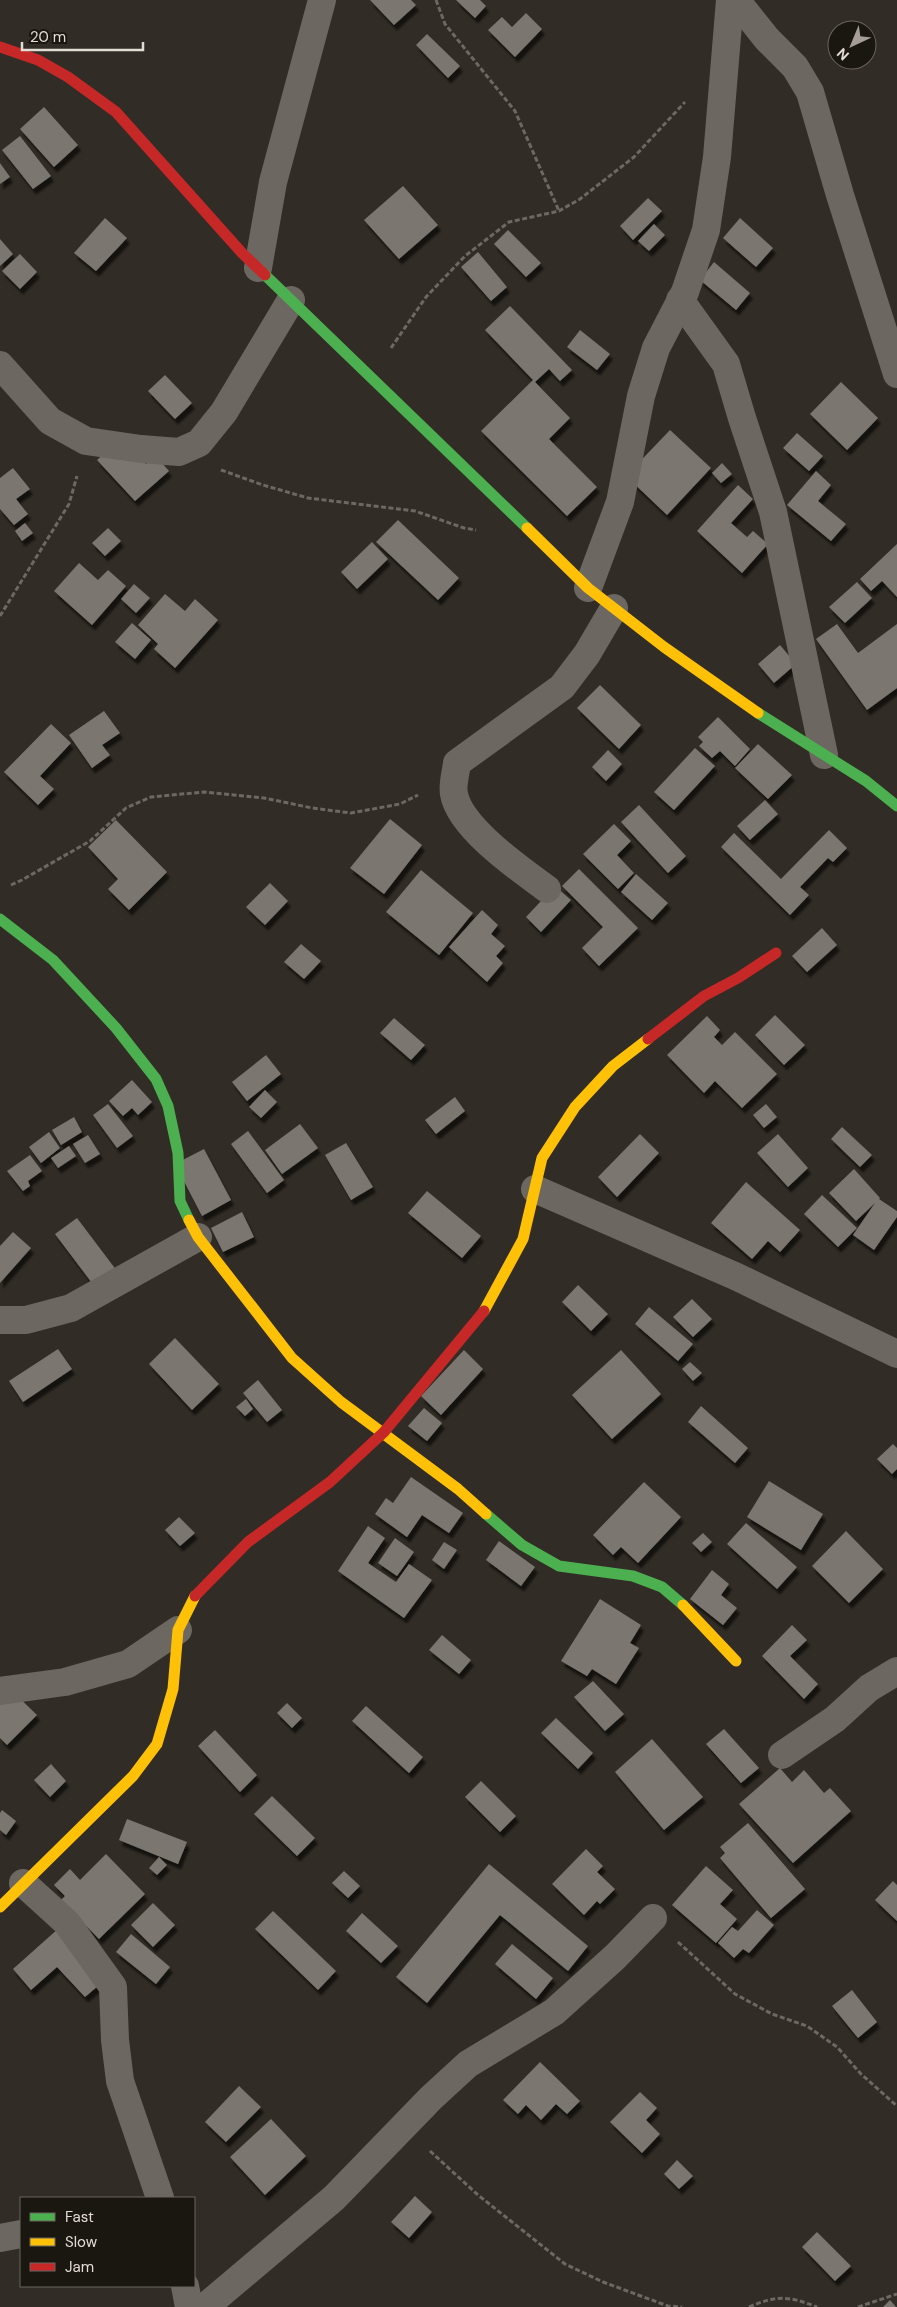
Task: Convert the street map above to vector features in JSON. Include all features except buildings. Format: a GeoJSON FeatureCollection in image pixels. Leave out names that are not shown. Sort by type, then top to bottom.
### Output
{"type":"FeatureCollection","features":[{"type":"Feature","properties":{"kind":"street"},"geometry":{"type":"LineString","coordinates":[[258,268],[273,182],[322,0]]}},
{"type":"Feature","properties":{"kind":"street"},"geometry":{"type":"LineString","coordinates":[[588,588],[620,502],[641,396],[656,348],[680,300],[706,230],[718,158],[730,0]]}},
{"type":"Feature","properties":{"kind":"street"},"geometry":{"type":"LineString","coordinates":[[736,0],[767,39],[795,67],[810,92],[840,195],[897,374]]}},
{"type":"Feature","properties":{"kind":"street"},"geometry":{"type":"LineString","coordinates":[[0,47],[38,60],[68,77],[116,112],[258,268],[588,588],[664,647],[751,708],[866,781],[897,806]]}},
{"type":"Feature","properties":{"kind":"street"},"geometry":{"type":"LineString","coordinates":[[0,365],[50,421],[86,441],[141,449],[180,452],[199,443],[224,412],[291,300]]}},
{"type":"Feature","properties":{"kind":"street"},"geometry":{"type":"LineString","coordinates":[[680,300],[726,364],[773,512],[824,755]]}},
{"type":"Feature","properties":{"kind":"street"},"geometry":{"type":"LineString","coordinates":[[547,890],[506,859],[465,819],[454,793],[457,763],[562,687],[587,654],[614,608]]}},
{"type":"Feature","properties":{"kind":"street"},"geometry":{"type":"LineString","coordinates":[[0,919],[53,960],[116,1028],[156,1079],[168,1106],[178,1153],[180,1201],[198,1237],[292,1358],[341,1402],[458,1488],[522,1545],[559,1566],[633,1576],[662,1586],[689,1610],[736,1661]]}},
{"type":"Feature","properties":{"kind":"street"},"geometry":{"type":"LineString","coordinates":[[0,1907],[133,1776],[157,1744],[174,1689],[178,1630],[192,1601],[206,1583],[248,1542],[330,1482],[384,1432],[488,1306],[523,1239],[542,1158],[575,1107],[613,1066],[704,996],[738,978],[776,953]]}},
{"type":"Feature","properties":{"kind":"street"},"geometry":{"type":"LineString","coordinates":[[535,1189],[735,1276],[897,1354]]}},
{"type":"Feature","properties":{"kind":"street"},"geometry":{"type":"LineString","coordinates":[[0,1320],[26,1320],[71,1308],[198,1237]]}},
{"type":"Feature","properties":{"kind":"street"},"geometry":{"type":"LineString","coordinates":[[0,1691],[65,1682],[128,1664],[178,1630]]}},
{"type":"Feature","properties":{"kind":"street"},"geometry":{"type":"LineString","coordinates":[[782,1755],[836,1719],[869,1688],[897,1671]]}},
{"type":"Feature","properties":{"kind":"street"},"geometry":{"type":"LineString","coordinates":[[23,1883],[67,1923],[113,1987],[115,2040],[120,2081],[160,2197]]}},
{"type":"Feature","properties":{"kind":"street"},"geometry":{"type":"LineString","coordinates":[[206,2307],[334,2198],[468,2064],[554,2012],[615,1957],[653,1918]]}},
{"type":"Feature","properties":{"kind":"street"},"geometry":{"type":"LineString","coordinates":[[0,2238],[20,2234]]}},
{"type":"Feature","properties":{"kind":"street"},"geometry":{"type":"LineString","coordinates":[[185,2287],[189,2307]]}},
{"type":"Feature","properties":{"kind":"path"},"geometry":{"type":"LineString","coordinates":[[436,0],[445,24],[515,111],[559,211]]}},
{"type":"Feature","properties":{"kind":"path"},"geometry":{"type":"LineString","coordinates":[[371,377],[426,297],[465,256],[509,222],[559,211],[580,199],[634,157],[690,96]]}},
{"type":"Feature","properties":{"kind":"path"},"geometry":{"type":"LineString","coordinates":[[0,616],[69,504],[86,441]]}},
{"type":"Feature","properties":{"kind":"path"},"geometry":{"type":"LineString","coordinates":[[180,452],[263,486],[308,498],[416,511],[464,528],[483,531]]}},
{"type":"Feature","properties":{"kind":"path"},"geometry":{"type":"LineString","coordinates":[[7,886],[22,880],[90,841],[126,808],[151,797],[204,792],[264,798],[312,808],[351,813],[400,804],[456,775]]}},
{"type":"Feature","properties":{"kind":"path"},"geometry":{"type":"LineString","coordinates":[[653,1918],[735,1994],[772,2014],[807,2026],[836,2047],[861,2074],[897,2106]]}},
{"type":"Feature","properties":{"kind":"path"},"geometry":{"type":"LineString","coordinates":[[403,2127],[478,2195],[566,2264],[603,2282],[668,2306],[682,2307]]}},
{"type":"Feature","properties":{"kind":"path"},"geometry":{"type":"LineString","coordinates":[[858,2307],[897,2294]]}},
{"type":"Feature","properties":{"kind":"path"},"geometry":{"type":"LineString","coordinates":[[749,2307],[769,2299],[796,2299],[817,2307]]}},
{"type":"Feature","properties":{"kind":"traffic: fast"},"geometry":{"type":"LineString","coordinates":[[265,275],[527,528]]}},
{"type":"Feature","properties":{"kind":"traffic: fast"},"geometry":{"type":"LineString","coordinates":[[758,713],[866,781],[897,806]]}},
{"type":"Feature","properties":{"kind":"traffic: fast"},"geometry":{"type":"LineString","coordinates":[[0,919],[53,960],[116,1028],[156,1079],[168,1106],[178,1153],[180,1201],[189,1220]]}},
{"type":"Feature","properties":{"kind":"traffic: fast"},"geometry":{"type":"LineString","coordinates":[[486,1514],[522,1545],[559,1566],[633,1576],[662,1587],[683,1605]]}},
{"type":"Feature","properties":{"kind":"traffic: slow"},"geometry":{"type":"LineString","coordinates":[[527,528],[588,588],[664,647],[758,713]]}},
{"type":"Feature","properties":{"kind":"traffic: slow"},"geometry":{"type":"LineString","coordinates":[[484,1311],[523,1239],[542,1158],[575,1107],[613,1066],[648,1039]]}},
{"type":"Feature","properties":{"kind":"traffic: slow"},"geometry":{"type":"LineString","coordinates":[[189,1220],[198,1237],[292,1358],[341,1402],[458,1489],[486,1514]]}},
{"type":"Feature","properties":{"kind":"traffic: slow"},"geometry":{"type":"LineString","coordinates":[[0,1907],[133,1776],[157,1744],[173,1689],[178,1630],[195,1596]]}},
{"type":"Feature","properties":{"kind":"traffic: slow"},"geometry":{"type":"LineString","coordinates":[[683,1605],[736,1661]]}},
{"type":"Feature","properties":{"kind":"traffic: jam"},"geometry":{"type":"LineString","coordinates":[[0,47],[38,60],[68,77],[116,112],[242,253],[265,275]]}},
{"type":"Feature","properties":{"kind":"traffic: jam"},"geometry":{"type":"LineString","coordinates":[[648,1039],[704,996],[738,978],[776,953]]}},
{"type":"Feature","properties":{"kind":"traffic: jam"},"geometry":{"type":"LineString","coordinates":[[195,1596],[248,1542],[330,1482],[384,1432],[484,1311]]}}]}
